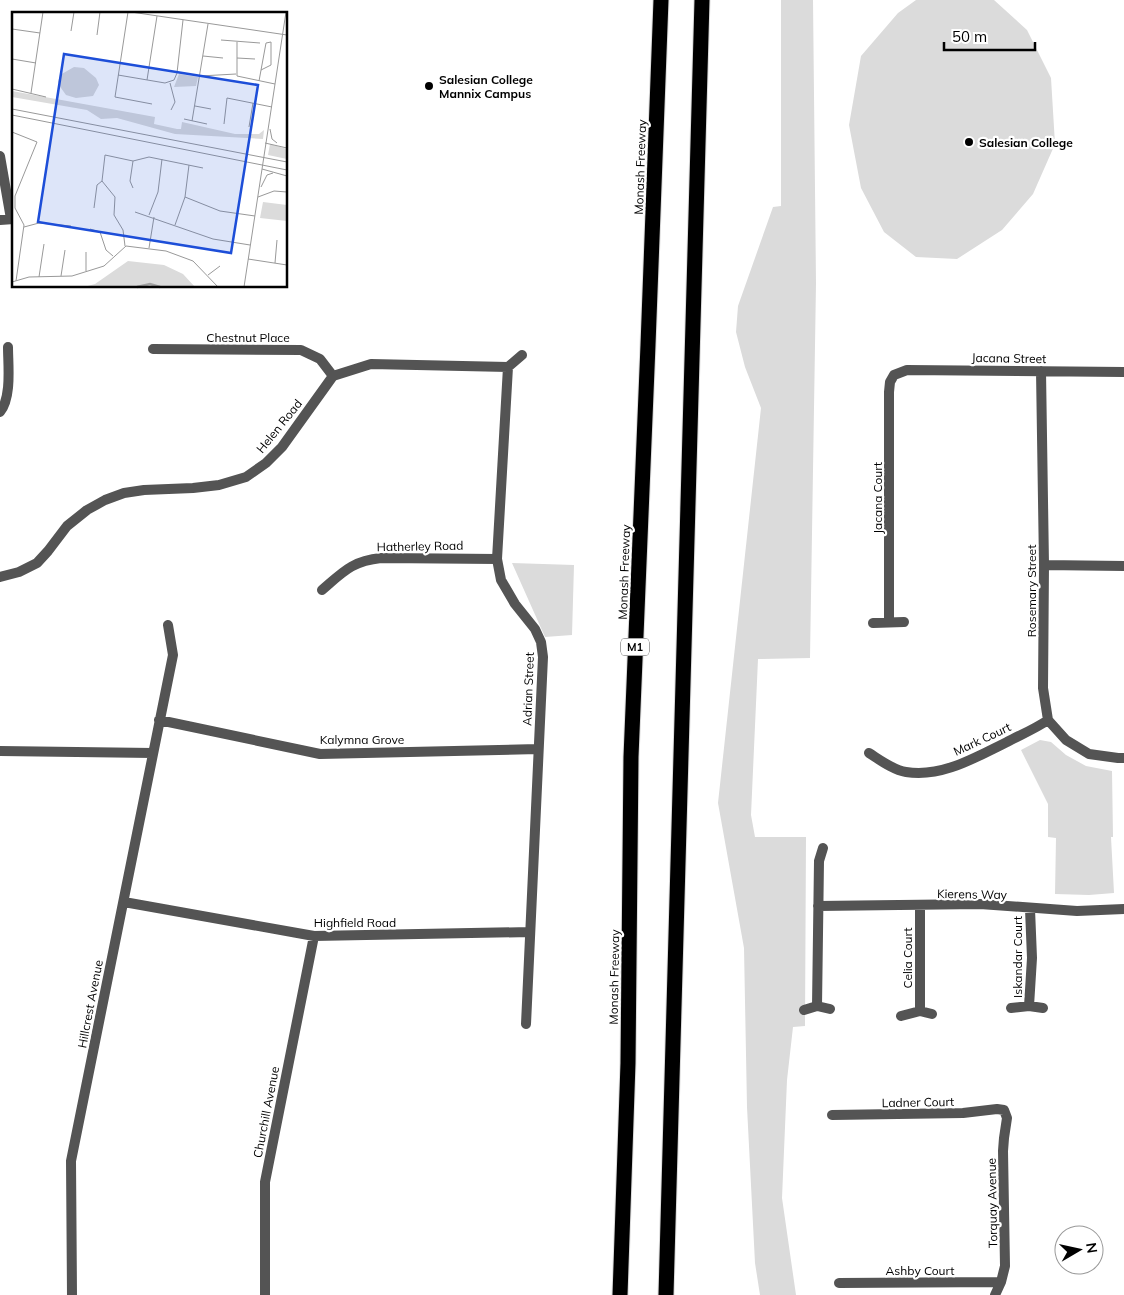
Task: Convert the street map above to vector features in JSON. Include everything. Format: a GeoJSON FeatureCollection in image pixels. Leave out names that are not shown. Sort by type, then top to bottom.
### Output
{"type":"FeatureCollection","features":[{"type":"Feature","properties":{"kind":"highway","name":"Monash Freeway"},"geometry":{"type":"LineString","coordinates":[[620,1295],[628,1063],[631,756],[661,0]]}},
{"type":"Feature","properties":{"kind":"highway"},"geometry":{"type":"LineString","coordinates":[[666,1295],[702,0]]}},
{"type":"Feature","properties":{"kind":"street"},"geometry":{"type":"LineString","coordinates":[[0,156],[12,219],[0,220]]}},
{"type":"Feature","properties":{"kind":"street"},"geometry":{"type":"LineString","coordinates":[[0,412],[3,408],[8,389],[8,347]]}},
{"type":"Feature","properties":{"kind":"street","name":"Chestnut Place"},"geometry":{"type":"LineString","coordinates":[[152,349],[301,350],[320,359],[333,376]]}},
{"type":"Feature","properties":{"kind":"street"},"geometry":{"type":"LineString","coordinates":[[333,376],[371,364],[508,367],[522,355]]}},
{"type":"Feature","properties":{"kind":"street","name":"Adrian Street"},"geometry":{"type":"LineString","coordinates":[[508,367],[497,559],[500,580],[515,604],[536,629],[541,642],[543,657],[526,1024]]}},
{"type":"Feature","properties":{"kind":"street","name":"Jacana Street"},"geometry":{"type":"LineString","coordinates":[[894,374],[907,370],[1124,372]]}},
{"type":"Feature","properties":{"kind":"street","name":"Rosemary Street"},"geometry":{"type":"LineString","coordinates":[[1041,372],[1044,565],[1043,688],[1048,720]]}},
{"type":"Feature","properties":{"kind":"street","name":"Jacana Court"},"geometry":{"type":"LineString","coordinates":[[889,622],[890,382],[894,374]]}},
{"type":"Feature","properties":{"kind":"street","name":"Helen Road"},"geometry":{"type":"LineString","coordinates":[[0,578],[19,572],[36,563],[67,526],[87,510],[105,500],[124,493],[219,485],[246,477],[266,463],[282,447],[333,376]]}},
{"type":"Feature","properties":{"kind":"street","name":"Hatherley Road"},"geometry":{"type":"LineString","coordinates":[[322,590],[351,566],[366,560],[381,558],[497,559]]}},
{"type":"Feature","properties":{"kind":"street"},"geometry":{"type":"LineString","coordinates":[[1044,565],[1124,566]]}},
{"type":"Feature","properties":{"kind":"street"},"geometry":{"type":"LineString","coordinates":[[873,623],[904,622]]}},
{"type":"Feature","properties":{"kind":"street","name":"Hillcrest Avenue"},"geometry":{"type":"LineString","coordinates":[[72,1295],[71,1162],[173,656],[168,625]]}},
{"type":"Feature","properties":{"kind":"street","name":"Kalymna Grove"},"geometry":{"type":"LineString","coordinates":[[159,720],[320,754],[538,749]]}},
{"type":"Feature","properties":{"kind":"street"},"geometry":{"type":"LineString","coordinates":[[1048,720],[1066,740],[1090,754],[1124,758]]}},
{"type":"Feature","properties":{"kind":"street","name":"Mark Court"},"geometry":{"type":"LineString","coordinates":[[869,753],[895,769],[904,772],[929,772],[969,761],[1048,720]]}},
{"type":"Feature","properties":{"kind":"street"},"geometry":{"type":"LineString","coordinates":[[0,751],[153,753]]}},
{"type":"Feature","properties":{"kind":"street"},"geometry":{"type":"LineString","coordinates":[[817,1006],[819,861],[823,848]]}},
{"type":"Feature","properties":{"kind":"street","name":"Highfield Road"},"geometry":{"type":"LineString","coordinates":[[124,902],[314,936],[530,932]]}},
{"type":"Feature","properties":{"kind":"street","name":"Kierens Way"},"geometry":{"type":"LineString","coordinates":[[818,906],[980,904],[1077,911],[1124,910]]}},
{"type":"Feature","properties":{"kind":"street","name":"Celia Court"},"geometry":{"type":"LineString","coordinates":[[920,905],[920,1011]]}},
{"type":"Feature","properties":{"kind":"street","name":"Iskandar Court"},"geometry":{"type":"LineString","coordinates":[[1029,1006],[1032,958],[1030,908]]}},
{"type":"Feature","properties":{"kind":"street","name":"Churchill Avenue"},"geometry":{"type":"LineString","coordinates":[[265,1295],[265,1182],[314,936]]}},
{"type":"Feature","properties":{"kind":"street"},"geometry":{"type":"LineString","coordinates":[[804,1010],[817,1006],[830,1009]]}},
{"type":"Feature","properties":{"kind":"street","name":"Iskandar Court"},"geometry":{"type":"LineString","coordinates":[[1011,1008],[1029,1006],[1043,1008]]}},
{"type":"Feature","properties":{"kind":"street"},"geometry":{"type":"LineString","coordinates":[[901,1016],[920,1011],[932,1014]]}},
{"type":"Feature","properties":{"kind":"street","name":"Ladner Court"},"geometry":{"type":"LineString","coordinates":[[832,1115],[964,1113],[997,1109],[1004,1110]]}},
{"type":"Feature","properties":{"kind":"street","name":"Torquay Avenue"},"geometry":{"type":"LineString","coordinates":[[995,1295],[1006,1266],[1003,1151],[1007,1118],[1004,1110]]}},
{"type":"Feature","properties":{"kind":"street","name":"Ashby Court"},"geometry":{"type":"LineString","coordinates":[[839,1283],[1001,1282]]}},
{"type":"Feature","properties":{"kind":"shaded area"},"geometry":{"type":"Polygon","coordinates":[[[781,0],[813,0],[816,283],[810,658],[758,659],[751,815],[755,837],[806,837],[805,1026],[793,1027],[787,1080],[782,1198],[796,1295],[760,1295],[755,1263],[747,1107],[744,948],[718,803],[761,408],[745,367],[736,332],[738,306],[773,207],[781,206],[781,0]]]}},
{"type":"Feature","properties":{"kind":"shaded area"},"geometry":{"type":"Polygon","coordinates":[[[916,0],[994,0],[1027,30],[1051,78],[1055,144],[1033,194],[1002,230],[957,259],[916,257],[884,232],[861,188],[849,125],[861,56],[898,13],[916,0]]]}},
{"type":"Feature","properties":{"kind":"shaded area"},"geometry":{"type":"Polygon","coordinates":[[[512,563],[574,565],[572,635],[545,637],[512,563]]]}},
{"type":"Feature","properties":{"kind":"shaded area"},"geometry":{"type":"Polygon","coordinates":[[[1040,740],[1051,742],[1066,755],[1086,766],[1112,771],[1113,837],[1111,837],[1114,893],[1089,895],[1055,894],[1056,838],[1048,837],[1048,804],[1021,750],[1040,740]]]}},
{"type":"Feature","properties":{"kind":"place","name":"Salesian College Mannix Campus"},"geometry":{"type":"Point","coordinates":[429,86]}},
{"type":"Feature","properties":{"kind":"place","name":"Salesian College"},"geometry":{"type":"Point","coordinates":[969,142]}}]}
